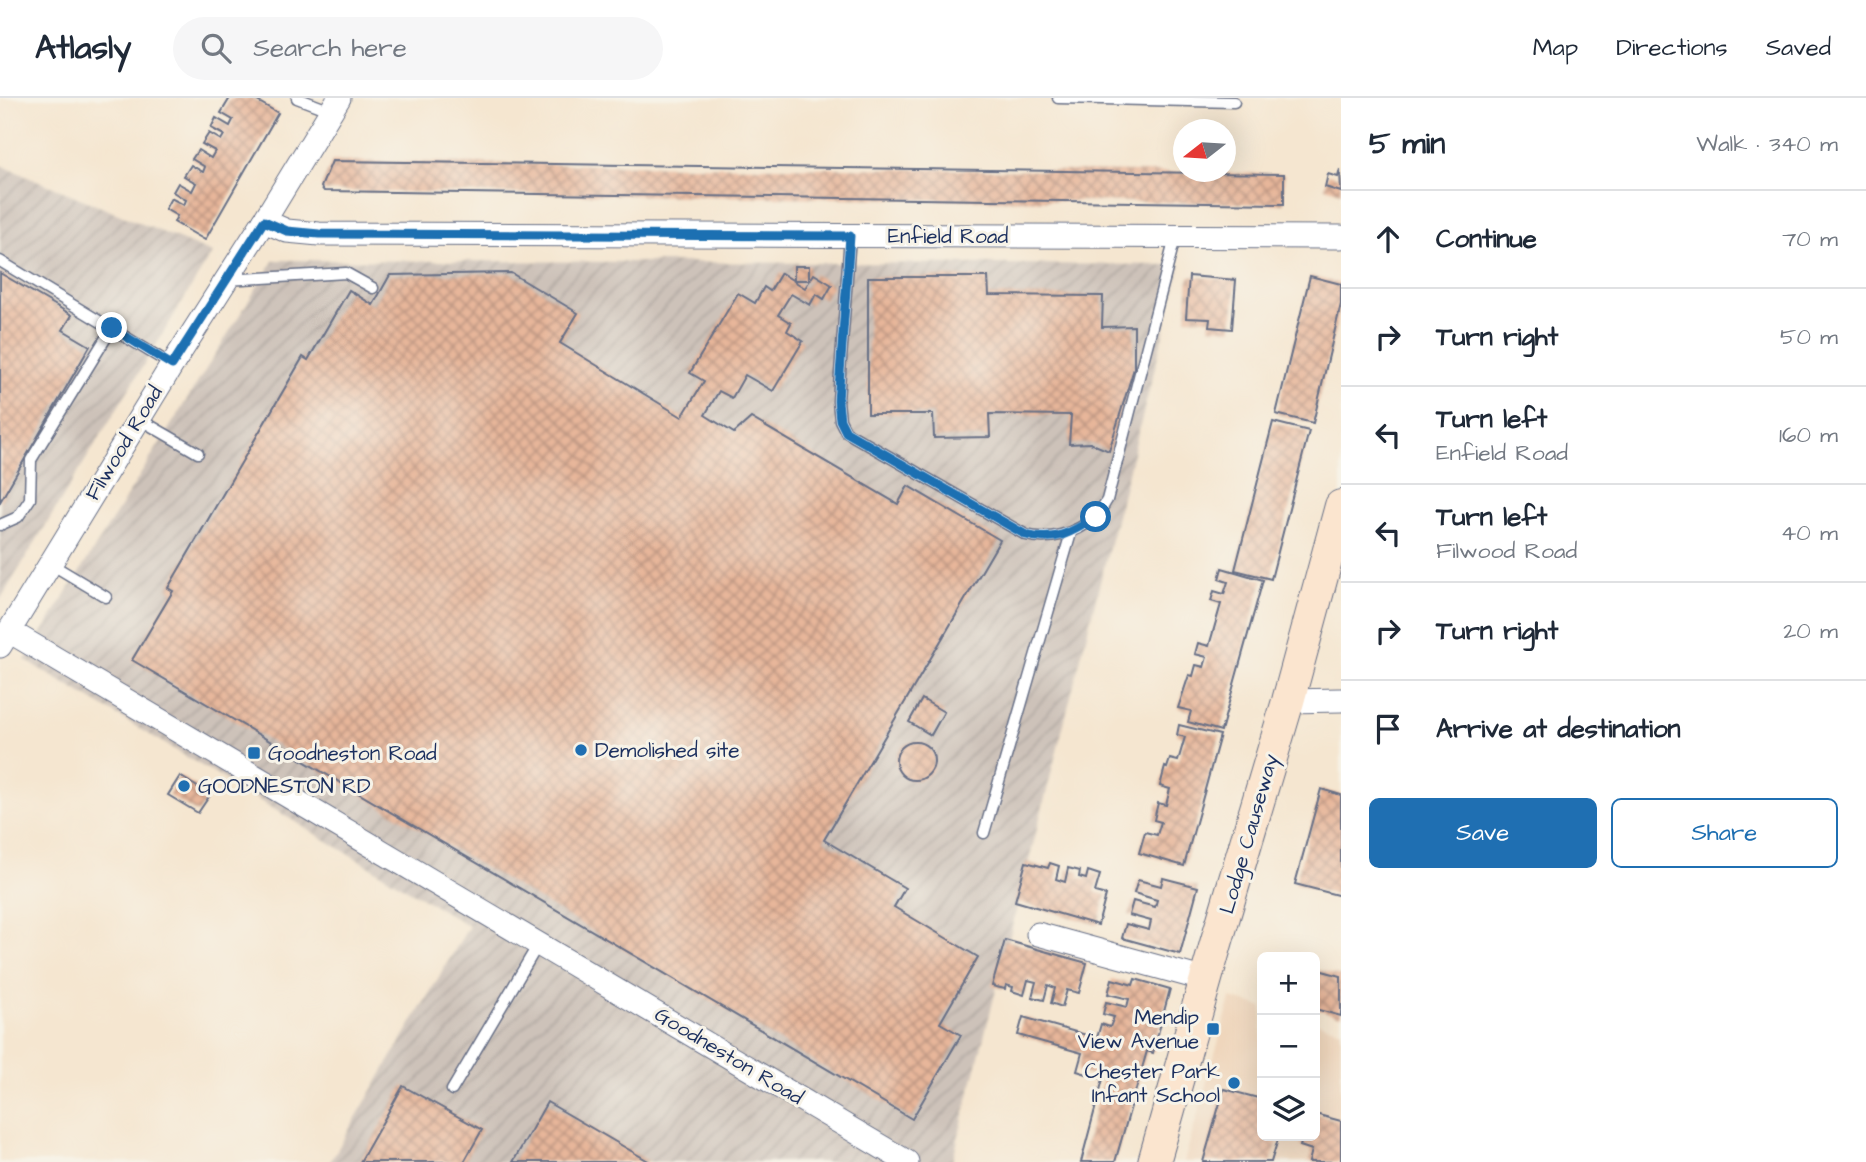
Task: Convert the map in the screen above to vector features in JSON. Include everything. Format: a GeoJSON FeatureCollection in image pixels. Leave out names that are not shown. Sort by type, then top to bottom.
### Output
{"type":"FeatureCollection","features":[{"type":"Feature","properties":{"kind":"main road","name":"Lodge Causeway"},"geometry":{"type":"LineString","coordinates":[[1154,1162],[1288,701],[1341,506]]}},
{"type":"Feature","properties":{"kind":"street","name":"Filwood Road"},"geometry":{"type":"LineString","coordinates":[[3,634],[51,564],[335,104]]}},
{"type":"Feature","properties":{"kind":"street","name":"Enfield Road"},"geometry":{"type":"LineString","coordinates":[[264,221],[287,231],[319,234],[1341,237]]}},
{"type":"Feature","properties":{"kind":"street","name":"Goodneston Road"},"geometry":{"type":"LineString","coordinates":[[3,634],[539,943],[907,1162]]}},
{"type":"Feature","properties":{"kind":"street"},"geometry":{"type":"LineString","coordinates":[[1288,701],[1341,700]]}},
{"type":"Feature","properties":{"kind":"street"},"geometry":{"type":"LineString","coordinates":[[1038,934],[1206,980]]}},
{"type":"Feature","properties":{"kind":"lane"},"geometry":{"type":"LineString","coordinates":[[297,98],[335,104]]}},
{"type":"Feature","properties":{"kind":"lane"},"geometry":{"type":"LineString","coordinates":[[1058,98],[1234,102]]}},
{"type":"Feature","properties":{"kind":"lane"},"geometry":{"type":"LineString","coordinates":[[850,236],[838,401],[840,420],[846,432],[1026,535],[1040,539],[1071,533],[1096,517],[1107,500],[1175,237]]}},
{"type":"Feature","properties":{"kind":"lane"},"geometry":{"type":"LineString","coordinates":[[0,261],[172,365]]}},
{"type":"Feature","properties":{"kind":"lane"},"geometry":{"type":"LineString","coordinates":[[227,280],[346,273],[373,288]]}},
{"type":"Feature","properties":{"kind":"lane"},"geometry":{"type":"LineString","coordinates":[[0,526],[18,517],[30,499],[31,460],[112,328]]}},
{"type":"Feature","properties":{"kind":"lane"},"geometry":{"type":"LineString","coordinates":[[139,419],[198,453]]}},
{"type":"Feature","properties":{"kind":"lane"},"geometry":{"type":"LineString","coordinates":[[984,833],[1071,533]]}},
{"type":"Feature","properties":{"kind":"lane"},"geometry":{"type":"LineString","coordinates":[[51,564],[106,597]]}},
{"type":"Feature","properties":{"kind":"lane"},"geometry":{"type":"LineString","coordinates":[[452,1090],[539,943]]}},
{"type":"Feature","properties":{"kind":"shaded area"},"geometry":{"type":"Polygon","coordinates":[[[0,165],[212,253],[0,600],[0,165]]]}},
{"type":"Feature","properties":{"kind":"shaded area"},"geometry":{"type":"Polygon","coordinates":[[[274,260],[1181,265],[952,1162],[330,1162],[469,926],[25,660],[274,260]]]}},
{"type":"Feature","properties":{"kind":"shaded area","name":"Chester Park Infant School"},"geometry":{"type":"Polygon","coordinates":[[[1231,998],[1257,1006],[1257,1141],[1320,1141],[1320,1024],[1341,1030],[1341,1162],[1184,1162],[1231,998]]]}},
{"type":"Feature","properties":{"kind":"building"},"geometry":{"type":"Polygon","coordinates":[[[230,98],[252,98],[278,113],[205,240],[174,222],[177,216],[165,209],[171,198],[184,205],[186,200],[173,192],[178,183],[192,191],[196,183],[184,176],[191,165],[203,172],[205,167],[192,159],[198,150],[211,158],[215,151],[202,144],[209,133],[221,140],[224,135],[211,128],[216,118],[230,126],[233,120],[221,113],[230,98]]]}},
{"type":"Feature","properties":{"kind":"building"},"geometry":{"type":"Polygon","coordinates":[[[332,161],[1173,172],[1173,182],[1236,182],[1236,173],[1284,174],[1284,204],[324,191],[321,187],[332,161]]]}},
{"type":"Feature","properties":{"kind":"building"},"geometry":{"type":"Polygon","coordinates":[[[1340,169],[1341,192],[1325,187],[1328,174],[1338,177],[1340,169]]]}},
{"type":"Feature","properties":{"kind":"building"},"geometry":{"type":"Polygon","coordinates":[[[794,266],[809,266],[809,280],[794,280],[794,266]]]}},
{"type":"Feature","properties":{"kind":"building"},"geometry":{"type":"Polygon","coordinates":[[[0,273],[72,315],[63,330],[90,346],[0,502],[0,273]]]}},
{"type":"Feature","properties":{"kind":"building","name":"Demolished site"},"geometry":{"type":"Polygon","coordinates":[[[511,273],[578,313],[560,343],[682,417],[704,381],[690,373],[738,293],[755,303],[764,287],[770,291],[781,273],[805,288],[814,274],[832,285],[824,299],[816,294],[810,305],[791,294],[778,315],[791,323],[787,331],[803,341],[773,391],[745,375],[732,398],[719,391],[705,415],[734,433],[751,418],[898,504],[908,486],[1000,540],[824,840],[905,888],[894,907],[978,957],[940,1023],[961,1035],[912,1119],[132,660],[173,591],[168,588],[303,357],[308,360],[349,290],[373,305],[390,275],[511,273]]]}},
{"type":"Feature","properties":{"kind":"building"},"geometry":{"type":"Polygon","coordinates":[[[1189,276],[1236,280],[1232,329],[1209,327],[1210,319],[1186,318],[1189,276]]]}},
{"type":"Feature","properties":{"kind":"building"},"geometry":{"type":"Polygon","coordinates":[[[1310,276],[1341,284],[1341,304],[1313,423],[1276,414],[1310,276]]]}},
{"type":"Feature","properties":{"kind":"building"},"geometry":{"type":"Polygon","coordinates":[[[868,277],[988,277],[989,295],[1103,296],[1102,327],[1134,326],[1134,368],[1109,451],[1090,443],[1069,444],[1071,415],[989,414],[990,437],[934,438],[933,414],[868,414],[868,277]]]}},
{"type":"Feature","properties":{"kind":"building"},"geometry":{"type":"Polygon","coordinates":[[[1273,422],[1309,431],[1271,579],[1235,570],[1273,422]]]}},
{"type":"Feature","properties":{"kind":"building"},"geometry":{"type":"Polygon","coordinates":[[[1222,568],[1263,580],[1221,731],[1188,722],[1191,711],[1178,708],[1189,675],[1193,676],[1196,665],[1204,667],[1207,657],[1195,654],[1198,643],[1209,646],[1221,604],[1211,601],[1214,591],[1224,594],[1228,582],[1219,579],[1222,568]]]}},
{"type":"Feature","properties":{"kind":"building"},"geometry":{"type":"Polygon","coordinates":[[[922,699],[944,712],[931,735],[909,722],[922,699]]]}},
{"type":"Feature","properties":{"kind":"building"},"geometry":{"type":"Polygon","coordinates":[[[1179,725],[1220,735],[1184,866],[1139,853],[1145,832],[1157,835],[1161,822],[1154,820],[1158,803],[1166,805],[1170,789],[1160,786],[1165,767],[1167,768],[1170,759],[1178,761],[1185,737],[1177,735],[1179,725]]]}},
{"type":"Feature","properties":{"kind":"building"},"geometry":{"type":"Polygon","coordinates":[[[915,742],[928,748],[934,761],[928,774],[915,780],[902,774],[896,761],[902,748],[915,742]]]}},
{"type":"Feature","properties":{"kind":"building","name":"GOODNESTON RD"},"geometry":{"type":"Polygon","coordinates":[[[180,776],[210,795],[198,813],[168,795],[180,776]]]}},
{"type":"Feature","properties":{"kind":"building"},"geometry":{"type":"Polygon","coordinates":[[[1321,789],[1341,795],[1341,896],[1295,884],[1321,789]]]}},
{"type":"Feature","properties":{"kind":"building"},"geometry":{"type":"Polygon","coordinates":[[[1026,862],[1048,868],[1050,863],[1059,866],[1056,879],[1065,882],[1068,868],[1080,871],[1079,877],[1086,879],[1088,871],[1100,875],[1095,892],[1106,895],[1098,925],[1015,901],[1026,862]]]}},
{"type":"Feature","properties":{"kind":"building"},"geometry":{"type":"Polygon","coordinates":[[[1163,878],[1198,887],[1180,954],[1122,938],[1126,924],[1149,930],[1151,921],[1129,915],[1133,901],[1155,907],[1157,900],[1134,893],[1138,880],[1161,886],[1163,878]]]}},
{"type":"Feature","properties":{"kind":"building"},"geometry":{"type":"Polygon","coordinates":[[[1005,940],[1087,963],[1079,993],[1067,990],[1062,1007],[1051,1003],[1055,988],[1048,985],[1044,1000],[1032,997],[1036,982],[1028,980],[1024,995],[1012,991],[1013,987],[1006,985],[1005,989],[992,986],[1005,940]]]}},
{"type":"Feature","properties":{"kind":"building"},"geometry":{"type":"Polygon","coordinates":[[[1320,970],[1341,976],[1341,1016],[1320,1010],[1320,970]]]}},
{"type":"Feature","properties":{"kind":"building"},"geometry":{"type":"Polygon","coordinates":[[[1112,979],[1133,985],[1135,979],[1170,989],[1153,1053],[1147,1051],[1115,1162],[1081,1162],[1103,1079],[1077,1071],[1082,1053],[1018,1035],[1023,1017],[1097,1038],[1101,1024],[1110,1027],[1114,1017],[1103,1014],[1106,1002],[1127,1007],[1129,999],[1108,994],[1112,979]]]}},
{"type":"Feature","properties":{"kind":"building"},"geometry":{"type":"Polygon","coordinates":[[[403,1086],[482,1130],[464,1162],[360,1162],[403,1086]]]}},
{"type":"Feature","properties":{"kind":"building"},"geometry":{"type":"Polygon","coordinates":[[[1224,1089],[1257,1098],[1257,1141],[1277,1141],[1271,1162],[1203,1162],[1224,1089]]]}},
{"type":"Feature","properties":{"kind":"building"},"geometry":{"type":"Polygon","coordinates":[[[547,1102],[650,1162],[513,1162],[547,1102]]]}},
{"type":"Feature","properties":{"kind":"building"},"geometry":{"type":"Polygon","coordinates":[[[1320,1115],[1341,1121],[1341,1162],[1309,1162],[1312,1150],[1300,1146],[1302,1141],[1320,1141],[1320,1115]]]}},
{"type":"Feature","properties":{"kind":"place","name":"Demolished site"},"geometry":{"type":"Point","coordinates":[581,750]}},
{"type":"Feature","properties":{"kind":"place","name":"Goodneston Road"},"geometry":{"type":"Point","coordinates":[254,753]}},
{"type":"Feature","properties":{"kind":"place","name":"GOODNESTON RD"},"geometry":{"type":"Point","coordinates":[184,786]}},
{"type":"Feature","properties":{"kind":"place","name":"Mendip View Avenue"},"geometry":{"type":"Point","coordinates":[1213,1029]}},
{"type":"Feature","properties":{"kind":"place","name":"Chester Park Infant School"},"geometry":{"type":"Point","coordinates":[1234,1083]}},
{"type":"Feature","properties":{"kind":"route"},"geometry":{"type":"LineString","coordinates":[[112,328],[172,365],[264,221],[302,234],[850,236],[838,401],[840,420],[846,432],[1026,535],[1040,539],[1071,533],[1096,517]]}}]}
